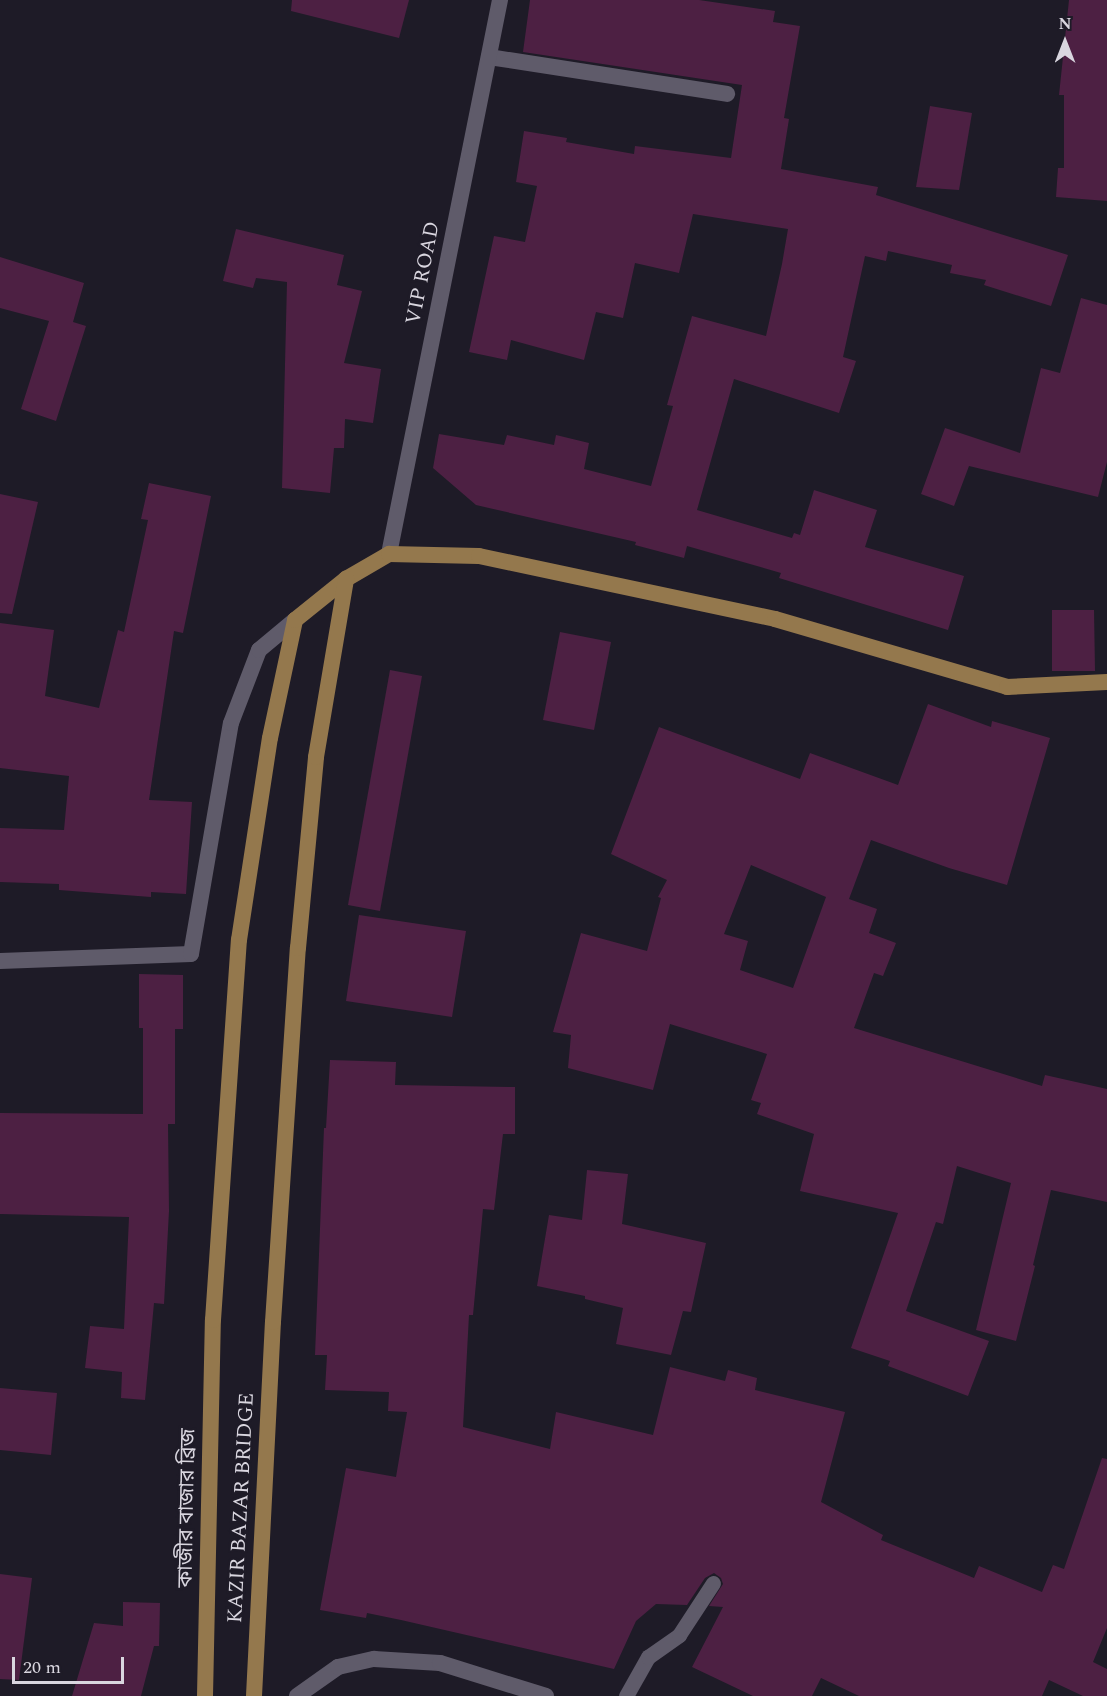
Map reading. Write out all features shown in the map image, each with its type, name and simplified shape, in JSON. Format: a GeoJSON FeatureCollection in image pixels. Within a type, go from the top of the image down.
{"type":"FeatureCollection","features":[{"type":"Feature","properties":{"kind":"main road"},"geometry":{"type":"LineString","coordinates":[[295,620],[346,579],[389,554],[479,556],[775,619],[1007,687],[1107,682]]}},
{"type":"Feature","properties":{"kind":"main road","name":"KAZIR BAZAR BRIDGE"},"geometry":{"type":"LineString","coordinates":[[254,1696],[273,1322],[298,948],[316,757],[346,579]]}},
{"type":"Feature","properties":{"kind":"main road","name":"কাজীর বাজার ব্রিজ"},"geometry":{"type":"LineString","coordinates":[[205,1696],[213,1320],[239,940],[270,738],[295,620]]}},
{"type":"Feature","properties":{"kind":"street","name":"VIP ROAD"},"geometry":{"type":"LineString","coordinates":[[389,554],[500,0]]}},
{"type":"Feature","properties":{"kind":"street"},"geometry":{"type":"LineString","coordinates":[[489,57],[728,94]]}},
{"type":"Feature","properties":{"kind":"street"},"geometry":{"type":"LineString","coordinates":[[0,961],[191,954],[231,723],[259,650],[295,620]]}},
{"type":"Feature","properties":{"kind":"street"},"geometry":{"type":"LineString","coordinates":[[297,1696],[338,1667],[374,1659],[440,1663],[546,1696]]}},
{"type":"Feature","properties":{"kind":"lane"},"geometry":{"type":"LineString","coordinates":[[626,1696],[648,1656],[679,1635],[713,1583]]}},
{"type":"Feature","properties":{"kind":"building"},"geometry":{"type":"Polygon","coordinates":[[[292,0],[409,0],[399,38],[291,11],[292,0]]]}},
{"type":"Feature","properties":{"kind":"building"},"geometry":{"type":"Polygon","coordinates":[[[530,0],[699,0],[775,11],[773,22],[800,26],[784,118],[789,119],[781,169],[878,187],[876,195],[1068,255],[1051,306],[984,285],[986,280],[950,273],[952,265],[888,251],[886,261],[865,256],[843,357],[856,361],[839,413],[734,379],[697,510],[792,538],[794,533],[800,535],[814,490],[877,510],[865,547],[964,576],[948,630],[779,578],[781,573],[687,546],[684,558],[635,545],[636,542],[476,505],[433,468],[439,434],[504,445],[507,435],[554,445],[556,435],[589,443],[584,469],[651,486],[673,406],[667,405],[692,316],[766,336],[782,264],[788,229],[693,214],[679,273],[635,263],[623,318],[596,312],[584,360],[511,340],[507,360],[469,352],[494,236],[525,242],[537,186],[516,182],[524,131],[567,138],[566,142],[634,154],[635,146],[731,158],[742,85],[523,52],[530,0]]]}},
{"type":"Feature","properties":{"kind":"building"},"geometry":{"type":"Polygon","coordinates":[[[1069,0],[1107,0],[1107,201],[1056,197],[1058,168],[1064,168],[1064,95],[1059,95],[1069,0]]]}},
{"type":"Feature","properties":{"kind":"building"},"geometry":{"type":"Polygon","coordinates":[[[930,106],[972,113],[959,190],[916,187],[930,106]]]}},
{"type":"Feature","properties":{"kind":"building"},"geometry":{"type":"Polygon","coordinates":[[[236,229],[344,255],[337,285],[362,291],[344,363],[381,369],[373,423],[345,419],[344,448],[334,448],[330,493],[282,488],[287,282],[256,278],[253,288],[223,281],[236,229]]]}},
{"type":"Feature","properties":{"kind":"building"},"geometry":{"type":"Polygon","coordinates":[[[0,257],[84,283],[73,322],[86,326],[56,421],[21,409],[49,321],[0,308],[0,257]]]}},
{"type":"Feature","properties":{"kind":"building"},"geometry":{"type":"Polygon","coordinates":[[[1081,298],[1107,305],[1107,462],[1098,497],[969,466],[954,506],[921,494],[945,428],[1020,453],[1041,368],[1060,373],[1081,298]]]}},
{"type":"Feature","properties":{"kind":"building"},"geometry":{"type":"Polygon","coordinates":[[[149,483],[211,496],[183,633],[174,631],[149,800],[192,802],[186,894],[151,892],[151,897],[59,890],[59,884],[0,882],[0,828],[64,830],[69,776],[0,768],[0,623],[54,630],[45,696],[99,708],[118,630],[124,632],[148,520],[141,519],[149,483]]]}},
{"type":"Feature","properties":{"kind":"building"},"geometry":{"type":"Polygon","coordinates":[[[0,494],[38,502],[12,614],[0,613],[0,494]]]}},
{"type":"Feature","properties":{"kind":"building"},"geometry":{"type":"Polygon","coordinates":[[[1052,610],[1094,610],[1095,671],[1052,671],[1052,610]]]}},
{"type":"Feature","properties":{"kind":"building"},"geometry":{"type":"Polygon","coordinates":[[[560,632],[611,642],[594,730],[543,720],[560,632]]]}},
{"type":"Feature","properties":{"kind":"building"},"geometry":{"type":"Polygon","coordinates":[[[390,670],[422,676],[380,911],[348,905],[390,670]]]}},
{"type":"Feature","properties":{"kind":"building"},"geometry":{"type":"Polygon","coordinates":[[[928,704],[991,727],[992,721],[1050,738],[1007,885],[949,868],[871,840],[849,899],[877,909],[869,933],[896,943],[883,976],[874,973],[854,1028],[1042,1086],[1045,1075],[1107,1089],[1107,1202],[1051,1190],[1016,1341],[976,1330],[1011,1183],[957,1166],[943,1224],[936,1222],[906,1311],[989,1341],[968,1396],[888,1366],[890,1361],[851,1348],[898,1213],[800,1191],[814,1134],[757,1114],[761,1103],[751,1100],[767,1054],[670,1024],[653,1090],[568,1068],[571,1035],[553,1032],[581,933],[647,951],[661,898],[658,897],[667,880],[611,854],[659,727],[800,779],[810,753],[898,785],[928,704]],[[751,865],[724,934],[748,941],[740,970],[793,988],[826,897],[751,865]]]}},
{"type":"Feature","properties":{"kind":"building"},"geometry":{"type":"Polygon","coordinates":[[[359,915],[466,931],[452,1017],[346,1001],[359,915]]]}},
{"type":"Feature","properties":{"kind":"building"},"geometry":{"type":"Polygon","coordinates":[[[139,974],[183,975],[183,1029],[175,1029],[175,1124],[168,1124],[169,1211],[164,1304],[154,1303],[145,1400],[121,1398],[122,1372],[85,1368],[90,1326],[124,1329],[129,1217],[0,1214],[0,1113],[143,1114],[143,1028],[139,1028],[139,974]]]}},
{"type":"Feature","properties":{"kind":"building"},"geometry":{"type":"Polygon","coordinates":[[[330,1060],[396,1062],[395,1085],[515,1087],[515,1134],[503,1134],[494,1210],[483,1209],[473,1315],[469,1315],[463,1427],[550,1449],[556,1412],[653,1435],[670,1367],[725,1381],[728,1370],[757,1378],[755,1390],[845,1412],[821,1502],[883,1535],[881,1540],[974,1578],[979,1566],[1042,1592],[1053,1565],[1064,1569],[1102,1458],[1107,1459],[1107,1628],[1093,1662],[1107,1669],[1107,1696],[1083,1696],[1049,1680],[1042,1696],[859,1696],[821,1678],[812,1696],[753,1696],[692,1667],[723,1607],[709,1606],[723,1584],[721,1578],[714,1573],[705,1578],[687,1605],[656,1604],[636,1621],[614,1669],[367,1613],[366,1618],[320,1610],[346,1468],[396,1477],[407,1412],[388,1411],[389,1392],[325,1390],[327,1355],[315,1355],[324,1128],[326,1128],[330,1060]]]}},
{"type":"Feature","properties":{"kind":"building"},"geometry":{"type":"Polygon","coordinates":[[[587,1170],[628,1174],[622,1224],[706,1243],[691,1312],[683,1311],[671,1355],[616,1344],[623,1308],[585,1299],[585,1296],[537,1286],[549,1215],[582,1220],[587,1170]]]}},
{"type":"Feature","properties":{"kind":"building"},"geometry":{"type":"Polygon","coordinates":[[[0,1388],[57,1393],[51,1455],[0,1450],[0,1388]]]}},
{"type":"Feature","properties":{"kind":"building"},"geometry":{"type":"Polygon","coordinates":[[[0,1574],[32,1578],[19,1680],[0,1679],[0,1574]]]}},
{"type":"Feature","properties":{"kind":"building"},"geometry":{"type":"Polygon","coordinates":[[[123,1602],[160,1603],[159,1646],[154,1646],[141,1696],[72,1696],[94,1623],[123,1626],[123,1602]]]}}]}
